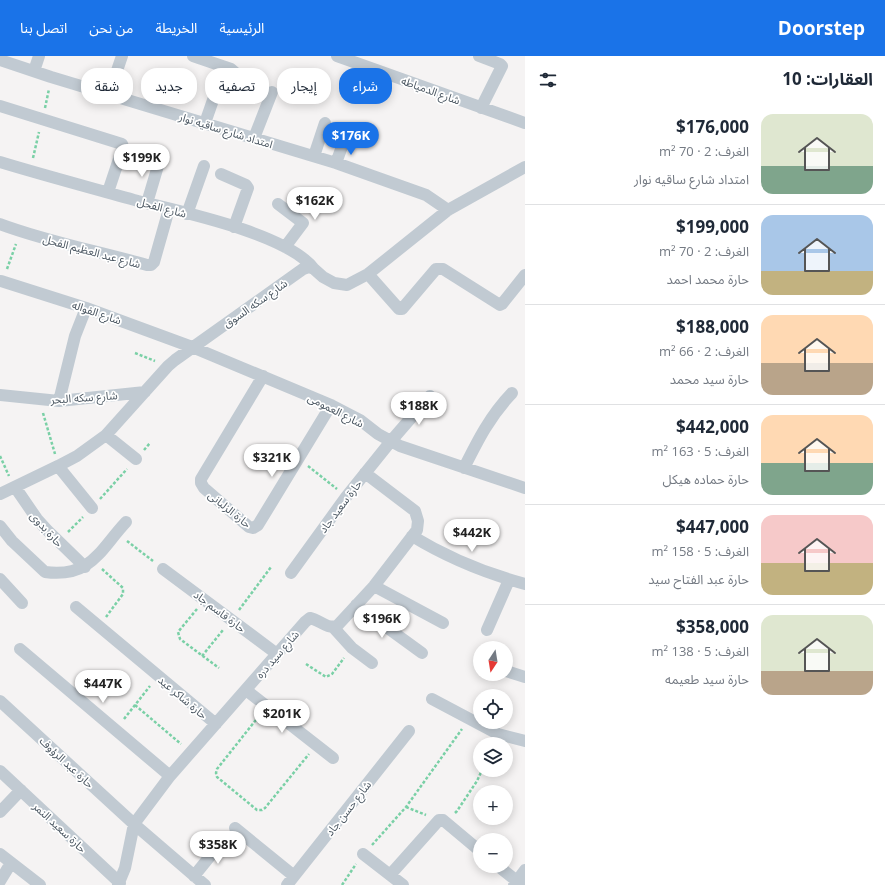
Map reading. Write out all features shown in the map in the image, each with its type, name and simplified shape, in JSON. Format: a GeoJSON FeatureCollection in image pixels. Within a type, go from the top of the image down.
{"type":"FeatureCollection","features":[{"type":"Feature","properties":{"kind":"street"},"geometry":{"type":"LineString","coordinates":[[34,71],[39,56]]}},
{"type":"Feature","properties":{"kind":"street"},"geometry":{"type":"LineString","coordinates":[[118,68],[122,56]]}},
{"type":"Feature","properties":{"kind":"street"},"geometry":{"type":"LineString","coordinates":[[192,56],[208,58],[229,68]]}},
{"type":"Feature","properties":{"kind":"street","name":"شارع الدمياطه"},"geometry":{"type":"LineString","coordinates":[[338,56],[525,123]]}},
{"type":"Feature","properties":{"kind":"street"},"geometry":{"type":"LineString","coordinates":[[478,56],[502,66],[481,108]]}},
{"type":"Feature","properties":{"kind":"street","name":"امتداد شارع ساقيه نوار"},"geometry":{"type":"LineString","coordinates":[[0,60],[81,85]]}},
{"type":"Feature","properties":{"kind":"street"},"geometry":{"type":"LineString","coordinates":[[254,138],[272,92]]}},
{"type":"Feature","properties":{"kind":"street","name":"امتداد شارع ساقيه نوار"},"geometry":{"type":"LineString","coordinates":[[133,101],[336,163],[426,195],[448,210]]}},
{"type":"Feature","properties":{"kind":"street"},"geometry":{"type":"LineString","coordinates":[[205,123],[212,104]]}},
{"type":"Feature","properties":{"kind":"street"},"geometry":{"type":"LineString","coordinates":[[0,106],[121,143],[122,147],[108,192]]}},
{"type":"Feature","properties":{"kind":"street"},"geometry":{"type":"LineString","coordinates":[[314,156],[325,123]]}},
{"type":"Feature","properties":{"kind":"street"},"geometry":{"type":"LineString","coordinates":[[336,163],[344,141]]}},
{"type":"Feature","properties":{"kind":"street"},"geometry":{"type":"LineString","coordinates":[[147,203],[160,159]]}},
{"type":"Feature","properties":{"kind":"street","name":"شارع الفحل"},"geometry":{"type":"LineString","coordinates":[[0,162],[255,234],[285,247],[309,262],[314,269]]}},
{"type":"Feature","properties":{"kind":"street"},"geometry":{"type":"LineString","coordinates":[[187,214],[204,166]]}},
{"type":"Feature","properties":{"kind":"street"},"geometry":{"type":"LineString","coordinates":[[314,269],[323,277],[334,283],[347,285],[368,274],[448,210],[525,167]]}},
{"type":"Feature","properties":{"kind":"street"},"geometry":{"type":"LineString","coordinates":[[221,174],[246,185],[248,188],[234,227]]}},
{"type":"Feature","properties":{"kind":"street"},"geometry":{"type":"LineString","coordinates":[[278,204],[304,222],[285,247]]}},
{"type":"Feature","properties":{"kind":"street","name":"شارع عبد العظيم الفحل"},"geometry":{"type":"LineString","coordinates":[[0,224],[20,232],[115,256],[147,266],[154,262],[169,209]]}},
{"type":"Feature","properties":{"kind":"street","name":"شارع سكه السوق"},"geometry":{"type":"LineString","coordinates":[[0,494],[77,456],[106,435],[168,366],[192,347],[303,269],[309,267],[314,269]]}},
{"type":"Feature","properties":{"kind":"street"},"geometry":{"type":"LineString","coordinates":[[368,274],[399,309],[402,309],[436,269],[443,270],[500,305],[525,275]]}},
{"type":"Feature","properties":{"kind":"street","name":"شارع الفواله"},"geometry":{"type":"LineString","coordinates":[[1,281],[86,308],[192,347]]}},
{"type":"Feature","properties":{"kind":"street"},"geometry":{"type":"LineString","coordinates":[[59,401],[75,336],[86,308]]}},
{"type":"Feature","properties":{"kind":"street","name":"شارع العمومى"},"geometry":{"type":"LineString","coordinates":[[192,347],[331,405],[360,420],[400,446],[525,488]]}},
{"type":"Feature","properties":{"kind":"street","name":"حارة الزلبانى"},"geometry":{"type":"LineString","coordinates":[[263,376],[202,476],[201,482],[204,488],[249,527],[256,528],[331,405]]}},
{"type":"Feature","properties":{"kind":"street","name":"شارع سكه البحر"},"geometry":{"type":"LineString","coordinates":[[0,396],[59,401],[145,392]]}},
{"type":"Feature","properties":{"kind":"street"},"geometry":{"type":"LineString","coordinates":[[464,468],[482,432],[491,418],[512,393]]}},
{"type":"Feature","properties":{"kind":"street","name":"حارة سعيد جاد"},"geometry":{"type":"LineString","coordinates":[[291,573],[346,497],[391,441],[430,396]]}},
{"type":"Feature","properties":{"kind":"street"},"geometry":{"type":"LineString","coordinates":[[106,435],[136,459]]}},
{"type":"Feature","properties":{"kind":"street"},"geometry":{"type":"LineString","coordinates":[[58,466],[92,508]]}},
{"type":"Feature","properties":{"kind":"street"},"geometry":{"type":"LineString","coordinates":[[365,473],[415,511],[418,521],[417,530],[374,586],[337,626],[333,627],[352,648],[372,663]]}},
{"type":"Feature","properties":{"kind":"street","name":"حارة بدوى"},"geometry":{"type":"LineString","coordinates":[[15,487],[36,519],[58,542],[89,564]]}},
{"type":"Feature","properties":{"kind":"street"},"geometry":{"type":"LineString","coordinates":[[0,526],[12,541],[45,572],[65,574],[89,564],[126,522]]}},
{"type":"Feature","properties":{"kind":"street"},"geometry":{"type":"LineString","coordinates":[[412,536],[437,551],[494,576],[525,584]]}},
{"type":"Feature","properties":{"kind":"street","name":"حارة قاسم جاد"},"geometry":{"type":"LineString","coordinates":[[163,569],[277,654]]}},
{"type":"Feature","properties":{"kind":"street"},"geometry":{"type":"LineString","coordinates":[[0,579],[22,603]]}},
{"type":"Feature","properties":{"kind":"street"},"geometry":{"type":"LineString","coordinates":[[487,630],[509,580]]}},
{"type":"Feature","properties":{"kind":"street"},"geometry":{"type":"LineString","coordinates":[[374,586],[443,623]]}},
{"type":"Feature","properties":{"kind":"street"},"geometry":{"type":"LineString","coordinates":[[356,605],[422,653]]}},
{"type":"Feature","properties":{"kind":"street","name":"حارة شاكر عيد"},"geometry":{"type":"LineString","coordinates":[[76,608],[216,724]]}},
{"type":"Feature","properties":{"kind":"street","name":"شارع سيد دره"},"geometry":{"type":"LineString","coordinates":[[119,884],[125,868],[134,824],[170,776],[305,622],[310,618],[315,619],[325,626],[333,627]]}},
{"type":"Feature","properties":{"kind":"street"},"geometry":{"type":"LineString","coordinates":[[20,649],[170,776]]}},
{"type":"Feature","properties":{"kind":"street"},"geometry":{"type":"LineString","coordinates":[[513,672],[525,676]]}},
{"type":"Feature","properties":{"kind":"street"},"geometry":{"type":"LineString","coordinates":[[246,690],[333,758]]}},
{"type":"Feature","properties":{"kind":"street"},"geometry":{"type":"LineString","coordinates":[[432,699],[469,720],[498,734],[525,741]]}},
{"type":"Feature","properties":{"kind":"street","name":"حارة عبد الرؤوف"},"geometry":{"type":"LineString","coordinates":[[0,701],[134,824],[205,885]]}},
{"type":"Feature","properties":{"kind":"street","name":"شارع حسن جاد"},"geometry":{"type":"LineString","coordinates":[[291,880],[409,731]]}},
{"type":"Feature","properties":{"kind":"street","name":"حارة سعيد النمر"},"geometry":{"type":"LineString","coordinates":[[0,771],[119,884]]}},
{"type":"Feature","properties":{"kind":"street"},"geometry":{"type":"LineString","coordinates":[[0,812],[20,790]]}},
{"type":"Feature","properties":{"kind":"street"},"geometry":{"type":"LineString","coordinates":[[390,875],[439,820],[444,820],[473,845]]}},
{"type":"Feature","properties":{"kind":"street"},"geometry":{"type":"LineString","coordinates":[[235,828],[291,880]]}},
{"type":"Feature","properties":{"kind":"street"},"geometry":{"type":"LineString","coordinates":[[194,876],[224,839]]}},
{"type":"Feature","properties":{"kind":"street"},"geometry":{"type":"LineString","coordinates":[[0,854],[40,885]]}},
{"type":"Feature","properties":{"kind":"street"},"geometry":{"type":"LineString","coordinates":[[363,854],[403,885]]}},
{"type":"Feature","properties":{"kind":"street"},"geometry":{"type":"LineString","coordinates":[[0,881],[11,863]]}},
{"type":"Feature","properties":{"kind":"street"},"geometry":{"type":"LineString","coordinates":[[506,873],[518,884],[525,870]]}},
{"type":"Feature","properties":{"kind":"path"},"geometry":{"type":"LineString","coordinates":[[1,281],[9,266],[20,232]]}},
{"type":"Feature","properties":{"kind":"path"},"geometry":{"type":"LineString","coordinates":[[135,353],[168,366]]}},
{"type":"Feature","properties":{"kind":"path"},"geometry":{"type":"LineString","coordinates":[[39,399],[58,466]]}},
{"type":"Feature","properties":{"kind":"path"},"geometry":{"type":"LineString","coordinates":[[58,542],[92,508],[150,443]]}},
{"type":"Feature","properties":{"kind":"path"},"geometry":{"type":"LineString","coordinates":[[0,456],[15,487]]}},
{"type":"Feature","properties":{"kind":"path"},"geometry":{"type":"LineString","coordinates":[[298,458],[346,497]]}},
{"type":"Feature","properties":{"kind":"path"},"geometry":{"type":"LineString","coordinates":[[116,533],[163,569]]}},
{"type":"Feature","properties":{"kind":"path"},"geometry":{"type":"LineString","coordinates":[[89,564],[123,588],[123,594],[98,627]]}},
{"type":"Feature","properties":{"kind":"path"},"geometry":{"type":"LineString","coordinates":[[202,656],[271,567]]}},
{"type":"Feature","properties":{"kind":"path"},"geometry":{"type":"LineString","coordinates":[[205,600],[178,632],[180,639],[219,668]]}},
{"type":"Feature","properties":{"kind":"path"},"geometry":{"type":"LineString","coordinates":[[306,664],[322,676],[329,677],[352,648]]}},
{"type":"Feature","properties":{"kind":"path"},"geometry":{"type":"LineString","coordinates":[[115,730],[158,676]]}},
{"type":"Feature","properties":{"kind":"path"},"geometry":{"type":"LineString","coordinates":[[135,705],[191,752]]}},
{"type":"Feature","properties":{"kind":"path"},"geometry":{"type":"LineString","coordinates":[[267,707],[217,769],[216,773],[217,777],[257,810],[262,810],[265,808],[316,745]]}},
{"type":"Feature","properties":{"kind":"path"},"geometry":{"type":"LineString","coordinates":[[342,885],[363,854],[406,807],[469,720]]}},
{"type":"Feature","properties":{"kind":"path"},"geometry":{"type":"LineString","coordinates":[[406,807],[439,820],[457,811],[479,777]]}}]}
